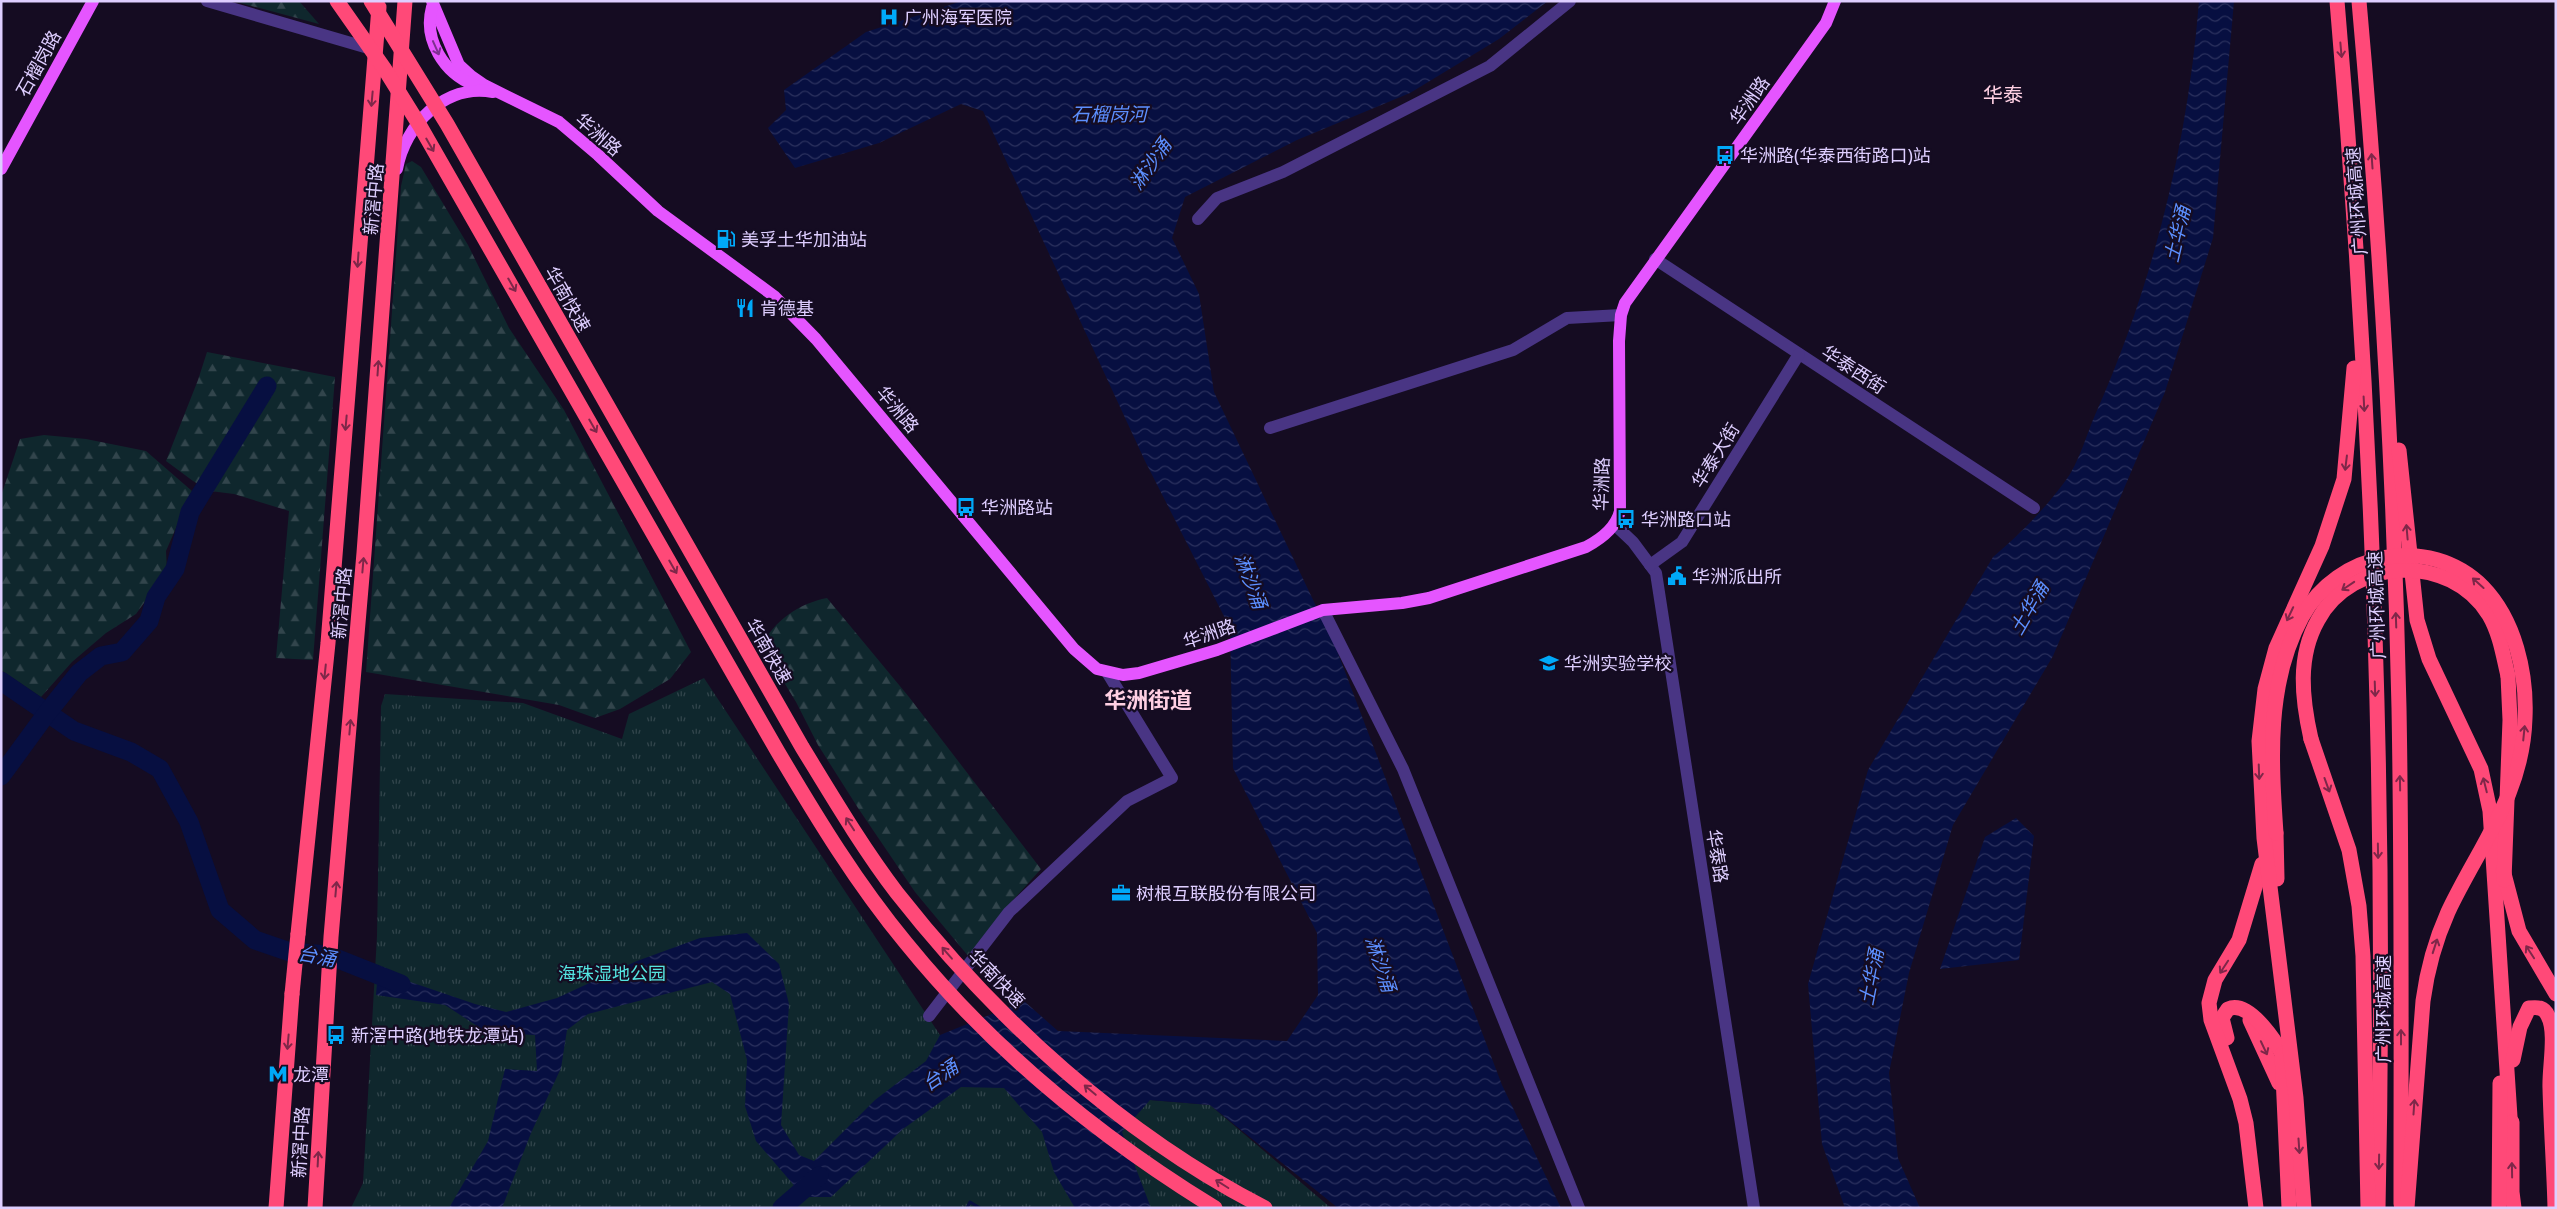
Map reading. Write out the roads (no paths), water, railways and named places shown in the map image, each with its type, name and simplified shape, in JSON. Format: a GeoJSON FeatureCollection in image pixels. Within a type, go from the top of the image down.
{"type":"FeatureCollection","features":[{"type":"Feature","properties":{"kind":"highway"},"geometry":{"type":"LineString","coordinates":[[337,1],[384,68],[420,126],[778,752],[828,835],[861,884],[938,982],[1013,1056],[1114,1141],[1170,1181],[1215,1208]]}},
{"type":"Feature","properties":{"kind":"highway","name":"华南快速"},"geometry":{"type":"LineString","coordinates":[[371,1],[447,124],[802,747],[896,891],[974,983],[1074,1077],[1149,1135],[1191,1164],[1265,1208]]}},
{"type":"Feature","properties":{"kind":"highway","name":"新滘中路"},"geometry":{"type":"LineString","coordinates":[[276,1208],[292,994],[328,643],[380,1]]}},
{"type":"Feature","properties":{"kind":"highway","name":"新滘中路"},"geometry":{"type":"LineString","coordinates":[[315,1208],[331,937],[392,198],[406,1]]}},
{"type":"Feature","properties":{"kind":"highway","name":"广州环城高速"},"geometry":{"type":"LineString","coordinates":[[2337,1],[2353,204],[2374,628],[2380,956],[2378,1208]]}},
{"type":"Feature","properties":{"kind":"highway","name":"广州环城高速"},"geometry":{"type":"LineString","coordinates":[[2359,1],[2375,194],[2390,466],[2399,696],[2401,1208]]}},
{"type":"Feature","properties":{"kind":"highway"},"geometry":{"type":"LineString","coordinates":[[2375,194],[2415,611],[2429,659],[2481,769],[2512,910],[2526,946],[2556,994]]}},
{"type":"Feature","properties":{"kind":"highway"},"geometry":{"type":"LineString","coordinates":[[2289,1208],[2289,1098],[2270,835],[2259,740],[2265,689],[2283,629],[2322,546],[2344,479],[2355,362],[2353,204]]}},
{"type":"Feature","properties":{"kind":"highway"},"geometry":{"type":"LineString","coordinates":[[2304,1208],[2282,1052],[2280,980],[2268,874],[2272,738],[2275,703],[2290,646],[2311,602],[2334,579],[2348,569],[2388,556],[2416,556],[2445,562],[2471,577],[2482,586],[2500,609],[2513,637],[2522,673],[2525,703],[2524,732],[2515,778],[2505,807],[2447,914],[2429,968],[2423,1001],[2407,1208]]}},
{"type":"Feature","properties":{"kind":"highway"},"geometry":{"type":"LineString","coordinates":[[2368,1208],[2363,956],[2356,888],[2349,850],[2311,739],[2302,686],[2303,666],[2312,633],[2325,608],[2335,597],[2354,582],[2381,572],[2398,569],[2430,573],[2469,594],[2488,613],[2494,624],[2508,676],[2510,720],[2509,874],[2512,910]]}},
{"type":"Feature","properties":{"kind":"highway"},"geometry":{"type":"LineString","coordinates":[[2510,720],[2504,877],[2503,973],[2505,1132],[2514,1208]]}},
{"type":"Feature","properties":{"kind":"highway"},"geometry":{"type":"LineString","coordinates":[[2490,811],[2503,973]]}},
{"type":"Feature","properties":{"kind":"highway"},"geometry":{"type":"LineString","coordinates":[[2235,949],[2261,872],[2270,835]]}},
{"type":"Feature","properties":{"kind":"highway"},"geometry":{"type":"LineString","coordinates":[[2256,1208],[2246,1123],[2240,1099],[2209,1012],[2212,988],[2235,949],[2268,874]]}},
{"type":"Feature","properties":{"kind":"highway"},"geometry":{"type":"LineString","coordinates":[[2263,1208],[2258,1153],[2251,1109],[2222,1024],[2224,1013],[2233,1007],[2249,1014],[2268,1032],[2282,1052]]}},
{"type":"Feature","properties":{"kind":"highway"},"geometry":{"type":"LineString","coordinates":[[2499,1208],[2505,1132],[2516,1042],[2524,1016],[2529,1008],[2538,1007],[2545,1010],[2551,1028],[2550,1086],[2555,1208]]}},
{"type":"Feature","properties":{"kind":"highway"},"geometry":{"type":"LineString","coordinates":[[2238,1008],[2248,1018],[2255,1030],[2289,1098]]}},
{"type":"Feature","properties":{"kind":"main road","name":"石榴岗路"},"geometry":{"type":"LineString","coordinates":[[1,169],[94,1]]}},
{"type":"Feature","properties":{"kind":"main road","name":"华洲路"},"geometry":{"type":"LineString","coordinates":[[432,2],[459,65],[484,85],[559,122],[598,154],[658,211],[774,296],[816,339],[1074,649],[1098,669],[1123,675],[1139,673],[1217,650],[1323,610],[1402,603],[1429,598],[1586,547],[1614,525],[1620,511],[1621,315],[1632,291],[1654,259],[1703,195],[1826,23],[1835,1]]}},
{"type":"Feature","properties":{"kind":"main road"},"geometry":{"type":"LineString","coordinates":[[392,198],[398,161],[410,134],[423,115],[442,102],[466,92],[482,90],[503,93]]}},
{"type":"Feature","properties":{"kind":"street"},"geometry":{"type":"LineString","coordinates":[[207,1],[375,50]]}},
{"type":"Feature","properties":{"kind":"street"},"geometry":{"type":"LineString","coordinates":[[1198,219],[1216,198],[1284,172],[1490,66],[1570,1]]}},
{"type":"Feature","properties":{"kind":"street","name":"华泰西街"},"geometry":{"type":"LineString","coordinates":[[1654,259],[2034,508]]}},
{"type":"Feature","properties":{"kind":"street"},"geometry":{"type":"LineString","coordinates":[[1270,428],[1513,350],[1567,318],[1621,315]]}},
{"type":"Feature","properties":{"kind":"street","name":"华泰大街"},"geometry":{"type":"LineString","coordinates":[[1650,565],[1682,542],[1799,354]]}},
{"type":"Feature","properties":{"kind":"street","name":"华泰路"},"geometry":{"type":"LineString","coordinates":[[1614,525],[1633,542],[1656,573],[1754,1208]]}},
{"type":"Feature","properties":{"kind":"street"},"geometry":{"type":"LineString","coordinates":[[1323,610],[1403,769],[1579,1208]]}},
{"type":"Feature","properties":{"kind":"street"},"geometry":{"type":"LineString","coordinates":[[929,1016],[1009,912],[1128,801],[1172,778],[1107,672]]}},
{"type":"Feature","properties":{"kind":"water","name":"石榴岗河"},"geometry":{"type":"Polygon","coordinates":[[[962,1],[1548,1],[1499,39],[1410,93],[1297,140],[1185,197],[1172,238],[1199,294],[1214,392],[1336,648],[1502,1085],[1561,1208],[1338,1208],[1210,1105],[1150,1100],[1122,1132],[1151,1208],[1075,1208],[1054,1172],[1042,1132],[1004,1088],[961,1087],[903,1129],[831,1197],[804,1197],[756,1141],[745,1106],[747,1060],[730,994],[712,982],[588,1014],[567,1030],[561,1068],[531,1133],[502,1208],[449,1208],[488,1141],[505,1069],[537,1071],[535,1035],[488,1033],[445,1005],[376,995],[378,971],[475,1004],[506,1012],[557,998],[637,961],[700,938],[747,933],[779,964],[789,1004],[781,1125],[799,1155],[814,1161],[875,1100],[926,1061],[940,1035],[1024,1001],[1058,1031],[1287,1041],[1318,995],[1317,933],[1233,768],[1230,628],[1145,461],[983,111],[961,104],[879,143],[795,168],[768,128],[786,110],[784,90],[866,32],[962,1]]]}},
{"type":"Feature","properties":{"kind":"water","name":"土华涌"},"geometry":{"type":"Polygon","coordinates":[[[2199,1],[2234,1],[2213,238],[2165,392],[2053,656],[1953,825],[1909,973],[1889,1073],[1898,1158],[1920,1208],[1845,1208],[1822,1144],[1808,984],[1868,770],[1993,557],[2050,501],[2071,473],[2079,457],[2116,366],[2134,315],[2165,212],[2177,160],[2186,107],[2199,1]]]}},
{"type":"Feature","properties":{"kind":"water"},"geometry":{"type":"Polygon","coordinates":[[[2016,818],[2034,836],[2019,960],[1940,969],[1985,837],[2016,818]]]}},
{"type":"Feature","properties":{"kind":"waterway"},"geometry":{"type":"LineString","coordinates":[[1,776],[79,673],[101,656],[122,652],[149,621],[156,597],[175,569],[190,512],[267,386]]}},
{"type":"Feature","properties":{"kind":"waterway","name":"台涌"},"geometry":{"type":"LineString","coordinates":[[1,681],[74,731],[131,752],[160,769],[189,822],[220,910],[255,940],[290,952],[328,955],[401,984]]}},
{"type":"Feature","properties":{"kind":"waterway","name":"台涌"},"geometry":{"type":"LineString","coordinates":[[782,1208],[819,1176]]}},
{"type":"Feature","properties":{"kind":"waterway"},"geometry":{"type":"LineString","coordinates":[[967,1208],[970,1202],[980,1208]]}},
{"type":"Feature","properties":{"kind":"place","name":"广州海军医院"},"geometry":{"type":"Point","coordinates":[889,17]}},
{"type":"Feature","properties":{"kind":"place","name":"华洲路(华泰西街路口)站"},"geometry":{"type":"Point","coordinates":[1725,155]}},
{"type":"Feature","properties":{"kind":"place","name":"美孚土华加油站"},"geometry":{"type":"Point","coordinates":[726,239]}},
{"type":"Feature","properties":{"kind":"place","name":"肯德基"},"geometry":{"type":"Point","coordinates":[745,308]}},
{"type":"Feature","properties":{"kind":"place","name":"华洲路站"},"geometry":{"type":"Point","coordinates":[966,507]}},
{"type":"Feature","properties":{"kind":"place","name":"华洲路口站"},"geometry":{"type":"Point","coordinates":[1626,519]}},
{"type":"Feature","properties":{"kind":"place","name":"华洲派出所"},"geometry":{"type":"Point","coordinates":[1677,576]}},
{"type":"Feature","properties":{"kind":"place","name":"华洲实验学校"},"geometry":{"type":"Point","coordinates":[1549,663]}},
{"type":"Feature","properties":{"kind":"place","name":"树根互联股份有限公司"},"geometry":{"type":"Point","coordinates":[1121,893]}},
{"type":"Feature","properties":{"kind":"place","name":"新滘中路(地铁龙潭站)"},"geometry":{"type":"Point","coordinates":[336,1035]}},
{"type":"Feature","properties":{"kind":"place","name":"龙潭"},"geometry":{"type":"Point","coordinates":[278,1074]}},
{"type":"Feature","properties":{"kind":"district","name":"华泰"},"geometry":{"type":"Point","coordinates":[2003,94]}},
{"type":"Feature","properties":{"kind":"district","name":"华洲街道"},"geometry":{"type":"Point","coordinates":[1148,699]}},
{"type":"Feature","properties":{"kind":"water label","name":"淋沙涌"},"geometry":{"type":"Point","coordinates":[1150,164]}},
{"type":"Feature","properties":{"kind":"water label","name":"淋沙涌"},"geometry":{"type":"Point","coordinates":[1251,581]}},
{"type":"Feature","properties":{"kind":"water label","name":"淋沙涌"},"geometry":{"type":"Point","coordinates":[1381,964]}},
{"type":"Feature","properties":{"kind":"park label","name":"海珠湿地公园"},"geometry":{"type":"Point","coordinates":[612,973]}}]}
